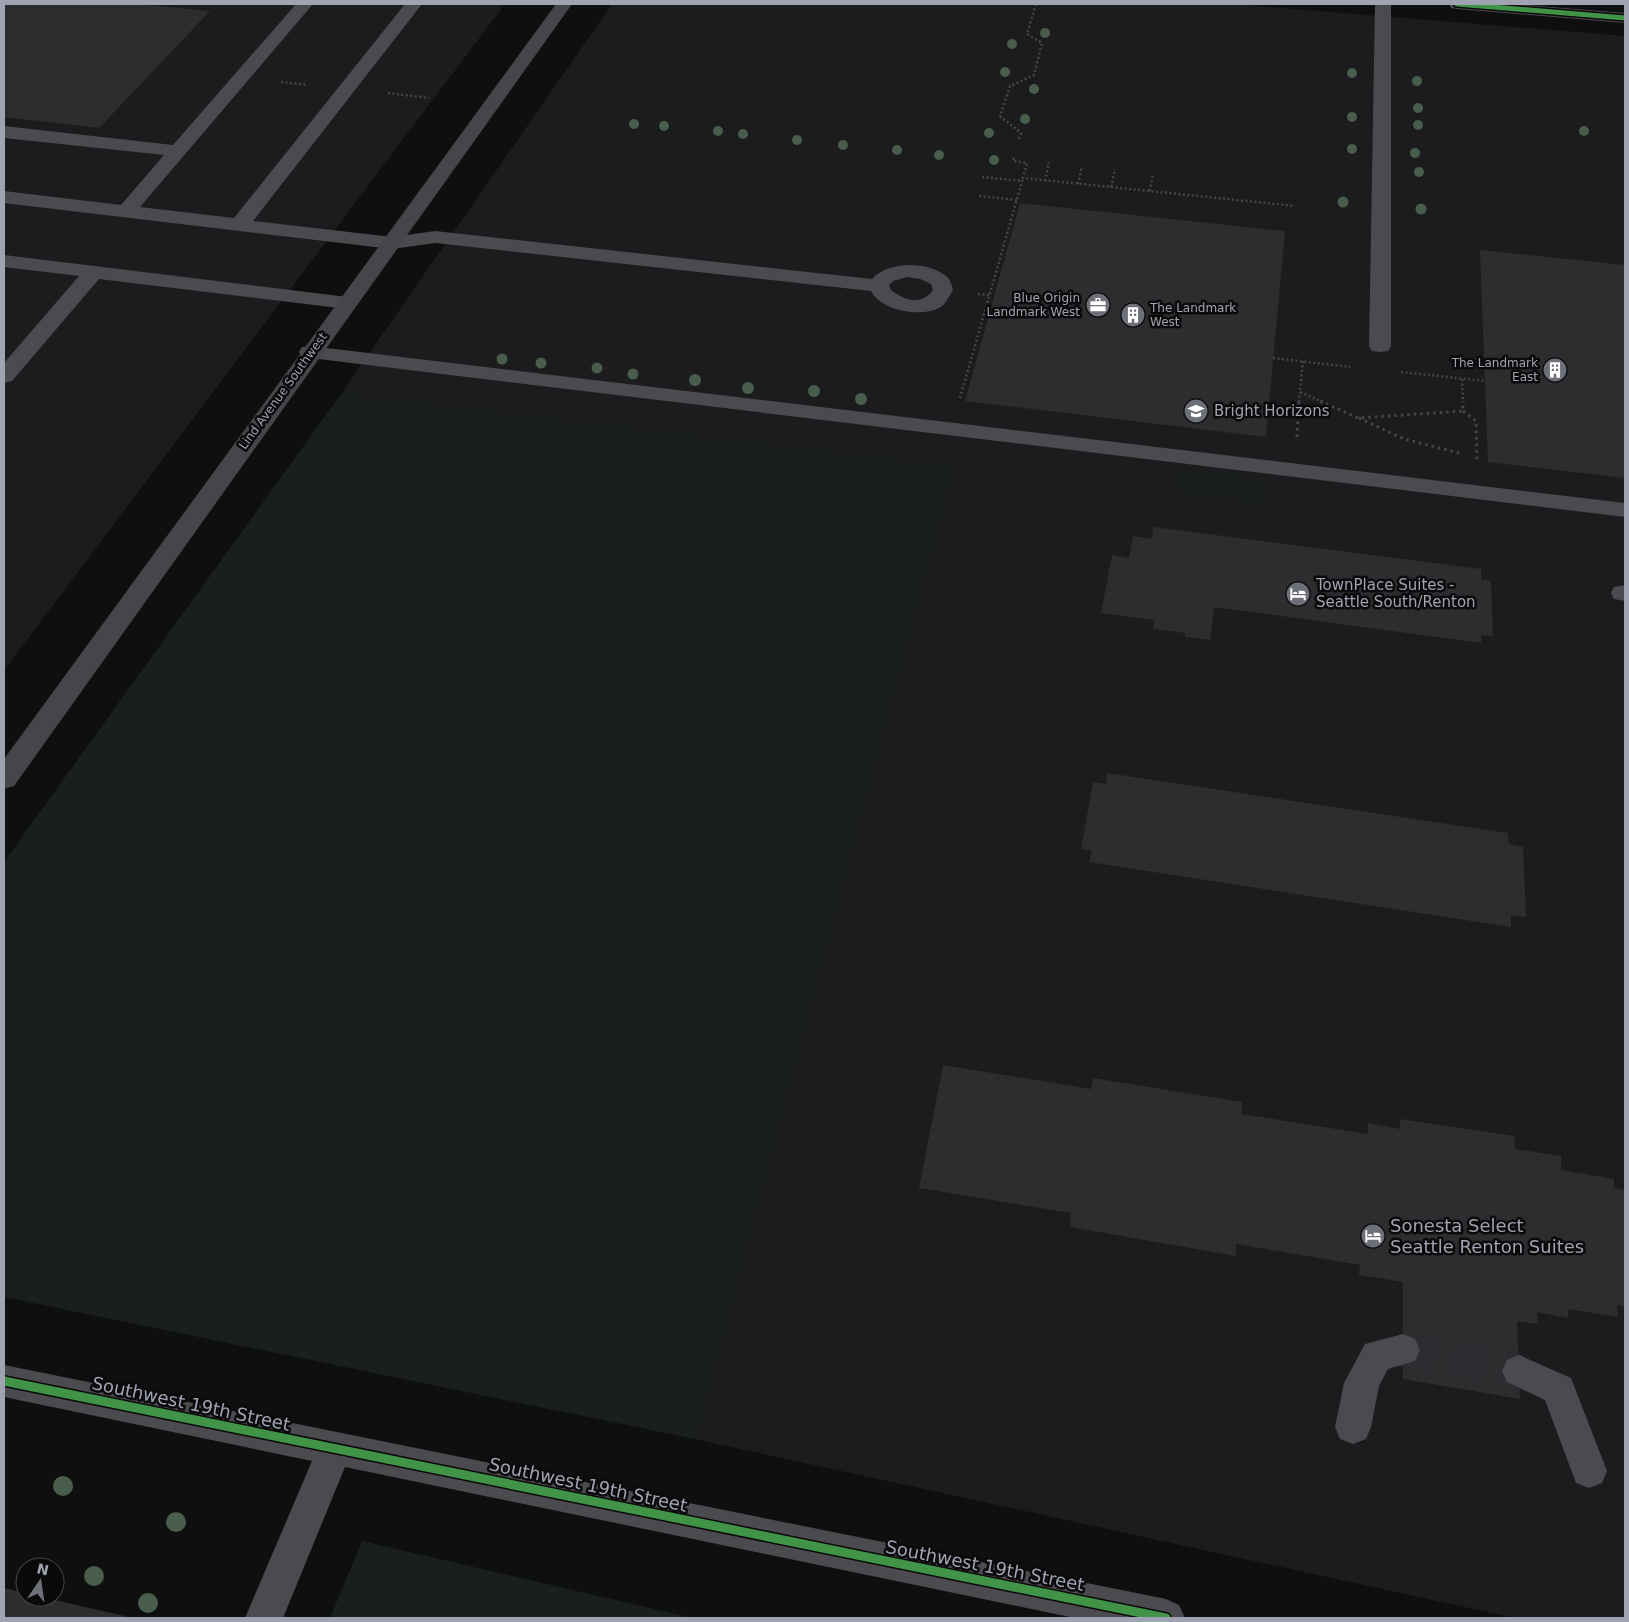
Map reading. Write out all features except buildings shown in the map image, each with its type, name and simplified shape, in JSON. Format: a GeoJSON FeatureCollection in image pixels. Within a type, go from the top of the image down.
{"type":"FeatureCollection","features":[{"type":"Feature","properties":{"kind":"main road","name":"Lind Avenue Southwest"},"geometry":{"type":"LineString","coordinates":[[4,779],[310,352],[392,243],[564,4]]}},
{"type":"Feature","properties":{"kind":"street"},"geometry":{"type":"LineString","coordinates":[[126,211],[305,4]]}},
{"type":"Feature","properties":{"kind":"street"},"geometry":{"type":"LineString","coordinates":[[239,224],[414,4]]}},
{"type":"Feature","properties":{"kind":"street"},"geometry":{"type":"LineString","coordinates":[[1380,346],[1383,4]]}},
{"type":"Feature","properties":{"kind":"street"},"geometry":{"type":"LineString","coordinates":[[1457,4],[1574,9],[1604,16],[1625,18]]}},
{"type":"Feature","properties":{"kind":"street"},"geometry":{"type":"LineString","coordinates":[[4,132],[178,150]]}},
{"type":"Feature","properties":{"kind":"street"},"geometry":{"type":"LineString","coordinates":[[4,197],[392,243],[435,236],[879,286]]}},
{"type":"Feature","properties":{"kind":"street"},"geometry":{"type":"LineString","coordinates":[[4,261],[347,303]]}},
{"type":"Feature","properties":{"kind":"street"},"geometry":{"type":"LineString","coordinates":[[4,376],[94,272]]}},
{"type":"Feature","properties":{"kind":"street"},"geometry":{"type":"LineString","coordinates":[[310,352],[1625,510]]}},
{"type":"Feature","properties":{"kind":"street"},"geometry":{"type":"LineString","coordinates":[[1354,1427],[1362,1383],[1377,1355],[1403,1350]]}},
{"type":"Feature","properties":{"kind":"street"},"geometry":{"type":"LineString","coordinates":[[1519,1371],[1559,1389],[1589,1471]]}},
{"type":"Feature","properties":{"kind":"street","name":"Southwest 19th Street"},"geometry":{"type":"LineString","coordinates":[[4,1381],[1166,1618]]}},
{"type":"Feature","properties":{"kind":"street"},"geometry":{"type":"LineString","coordinates":[[264,1618],[335,1449]]}},
{"type":"Feature","properties":{"kind":"path"},"geometry":{"type":"LineString","coordinates":[[1019,140],[1020,133],[1000,116],[1010,86],[1034,75],[1042,43],[1027,34],[1036,4]]}},
{"type":"Feature","properties":{"kind":"path"},"geometry":{"type":"LineString","coordinates":[[273,81],[311,85]]}},
{"type":"Feature","properties":{"kind":"path"},"geometry":{"type":"LineString","coordinates":[[384,93],[429,98]]}},
{"type":"Feature","properties":{"kind":"path"},"geometry":{"type":"LineString","coordinates":[[958,405],[1027,163],[1013,161],[1014,158]]}},
{"type":"Feature","properties":{"kind":"path"},"geometry":{"type":"LineString","coordinates":[[1045,181],[1049,162]]}},
{"type":"Feature","properties":{"kind":"path"},"geometry":{"type":"LineString","coordinates":[[1078,184],[1082,166]]}},
{"type":"Feature","properties":{"kind":"path"},"geometry":{"type":"LineString","coordinates":[[1111,187],[1115,169]]}},
{"type":"Feature","properties":{"kind":"path"},"geometry":{"type":"LineString","coordinates":[[1150,191],[1152,173]]}},
{"type":"Feature","properties":{"kind":"path"},"geometry":{"type":"LineString","coordinates":[[982,177],[1111,187],[1295,206]]}},
{"type":"Feature","properties":{"kind":"path"},"geometry":{"type":"LineString","coordinates":[[978,196],[1017,200]]}},
{"type":"Feature","properties":{"kind":"path"},"geometry":{"type":"LineString","coordinates":[[978,294],[990,296]]}},
{"type":"Feature","properties":{"kind":"path"},"geometry":{"type":"LineString","coordinates":[[1297,446],[1303,362]]}},
{"type":"Feature","properties":{"kind":"path"},"geometry":{"type":"LineString","coordinates":[[1462,379],[1463,411]]}},
{"type":"Feature","properties":{"kind":"path"},"geometry":{"type":"LineString","coordinates":[[1300,392],[1404,439],[1477,460],[1476,421],[1463,411],[1358,418]]}},
{"type":"Feature","properties":{"kind":"shaded area"},"geometry":{"type":"Polygon","coordinates":[[[4,4],[505,4],[4,670],[4,4]]]}},
{"type":"Feature","properties":{"kind":"shaded area"},"geometry":{"type":"Polygon","coordinates":[[[612,4],[1234,4],[1625,36],[1625,1618],[1515,1618],[695,1439],[953,467],[341,394],[612,4]]]}},
{"type":"Feature","properties":{"kind":"shaded area"},"geometry":{"type":"Polygon","coordinates":[[[341,394],[953,467],[695,1439],[4,1297],[4,862],[341,394]]]}},
{"type":"Feature","properties":{"kind":"shaded area"},"geometry":{"type":"Polygon","coordinates":[[[1178,469],[1263,480],[1261,502],[1176,490],[1178,469]]]}},
{"type":"Feature","properties":{"kind":"shaded area"},"geometry":{"type":"Polygon","coordinates":[[[362,1541],[693,1618],[330,1618],[362,1541]]]}},
{"type":"Feature","properties":{"kind":"tunnel"},"geometry":{"type":"LineString","coordinates":[[1403,1350],[1519,1371]]}},
{"type":"Feature","properties":{"kind":"cycle path"},"geometry":{"type":"LineString","coordinates":[[1457,4],[1625,18]]}},
{"type":"Feature","properties":{"kind":"cycle path"},"geometry":{"type":"LineString","coordinates":[[4,1381],[1166,1618]]}},
{"type":"Feature","properties":{"kind":"place","name":"Blue Origin Landmark West"},"geometry":{"type":"Point","coordinates":[1098,305]}},
{"type":"Feature","properties":{"kind":"place","name":"The Landmark West"},"geometry":{"type":"Point","coordinates":[1133,315]}},
{"type":"Feature","properties":{"kind":"place","name":"The Landmark East"},"geometry":{"type":"Point","coordinates":[1555,370]}},
{"type":"Feature","properties":{"kind":"place","name":"Bright Horizons"},"geometry":{"type":"Point","coordinates":[1196,411]}},
{"type":"Feature","properties":{"kind":"place","name":"TownPlace Suites - Seattle South/Renton"},"geometry":{"type":"Point","coordinates":[1298,594]}},
{"type":"Feature","properties":{"kind":"place","name":"Sonesta Select Seattle Renton Suites"},"geometry":{"type":"Point","coordinates":[1373,1236]}}]}
